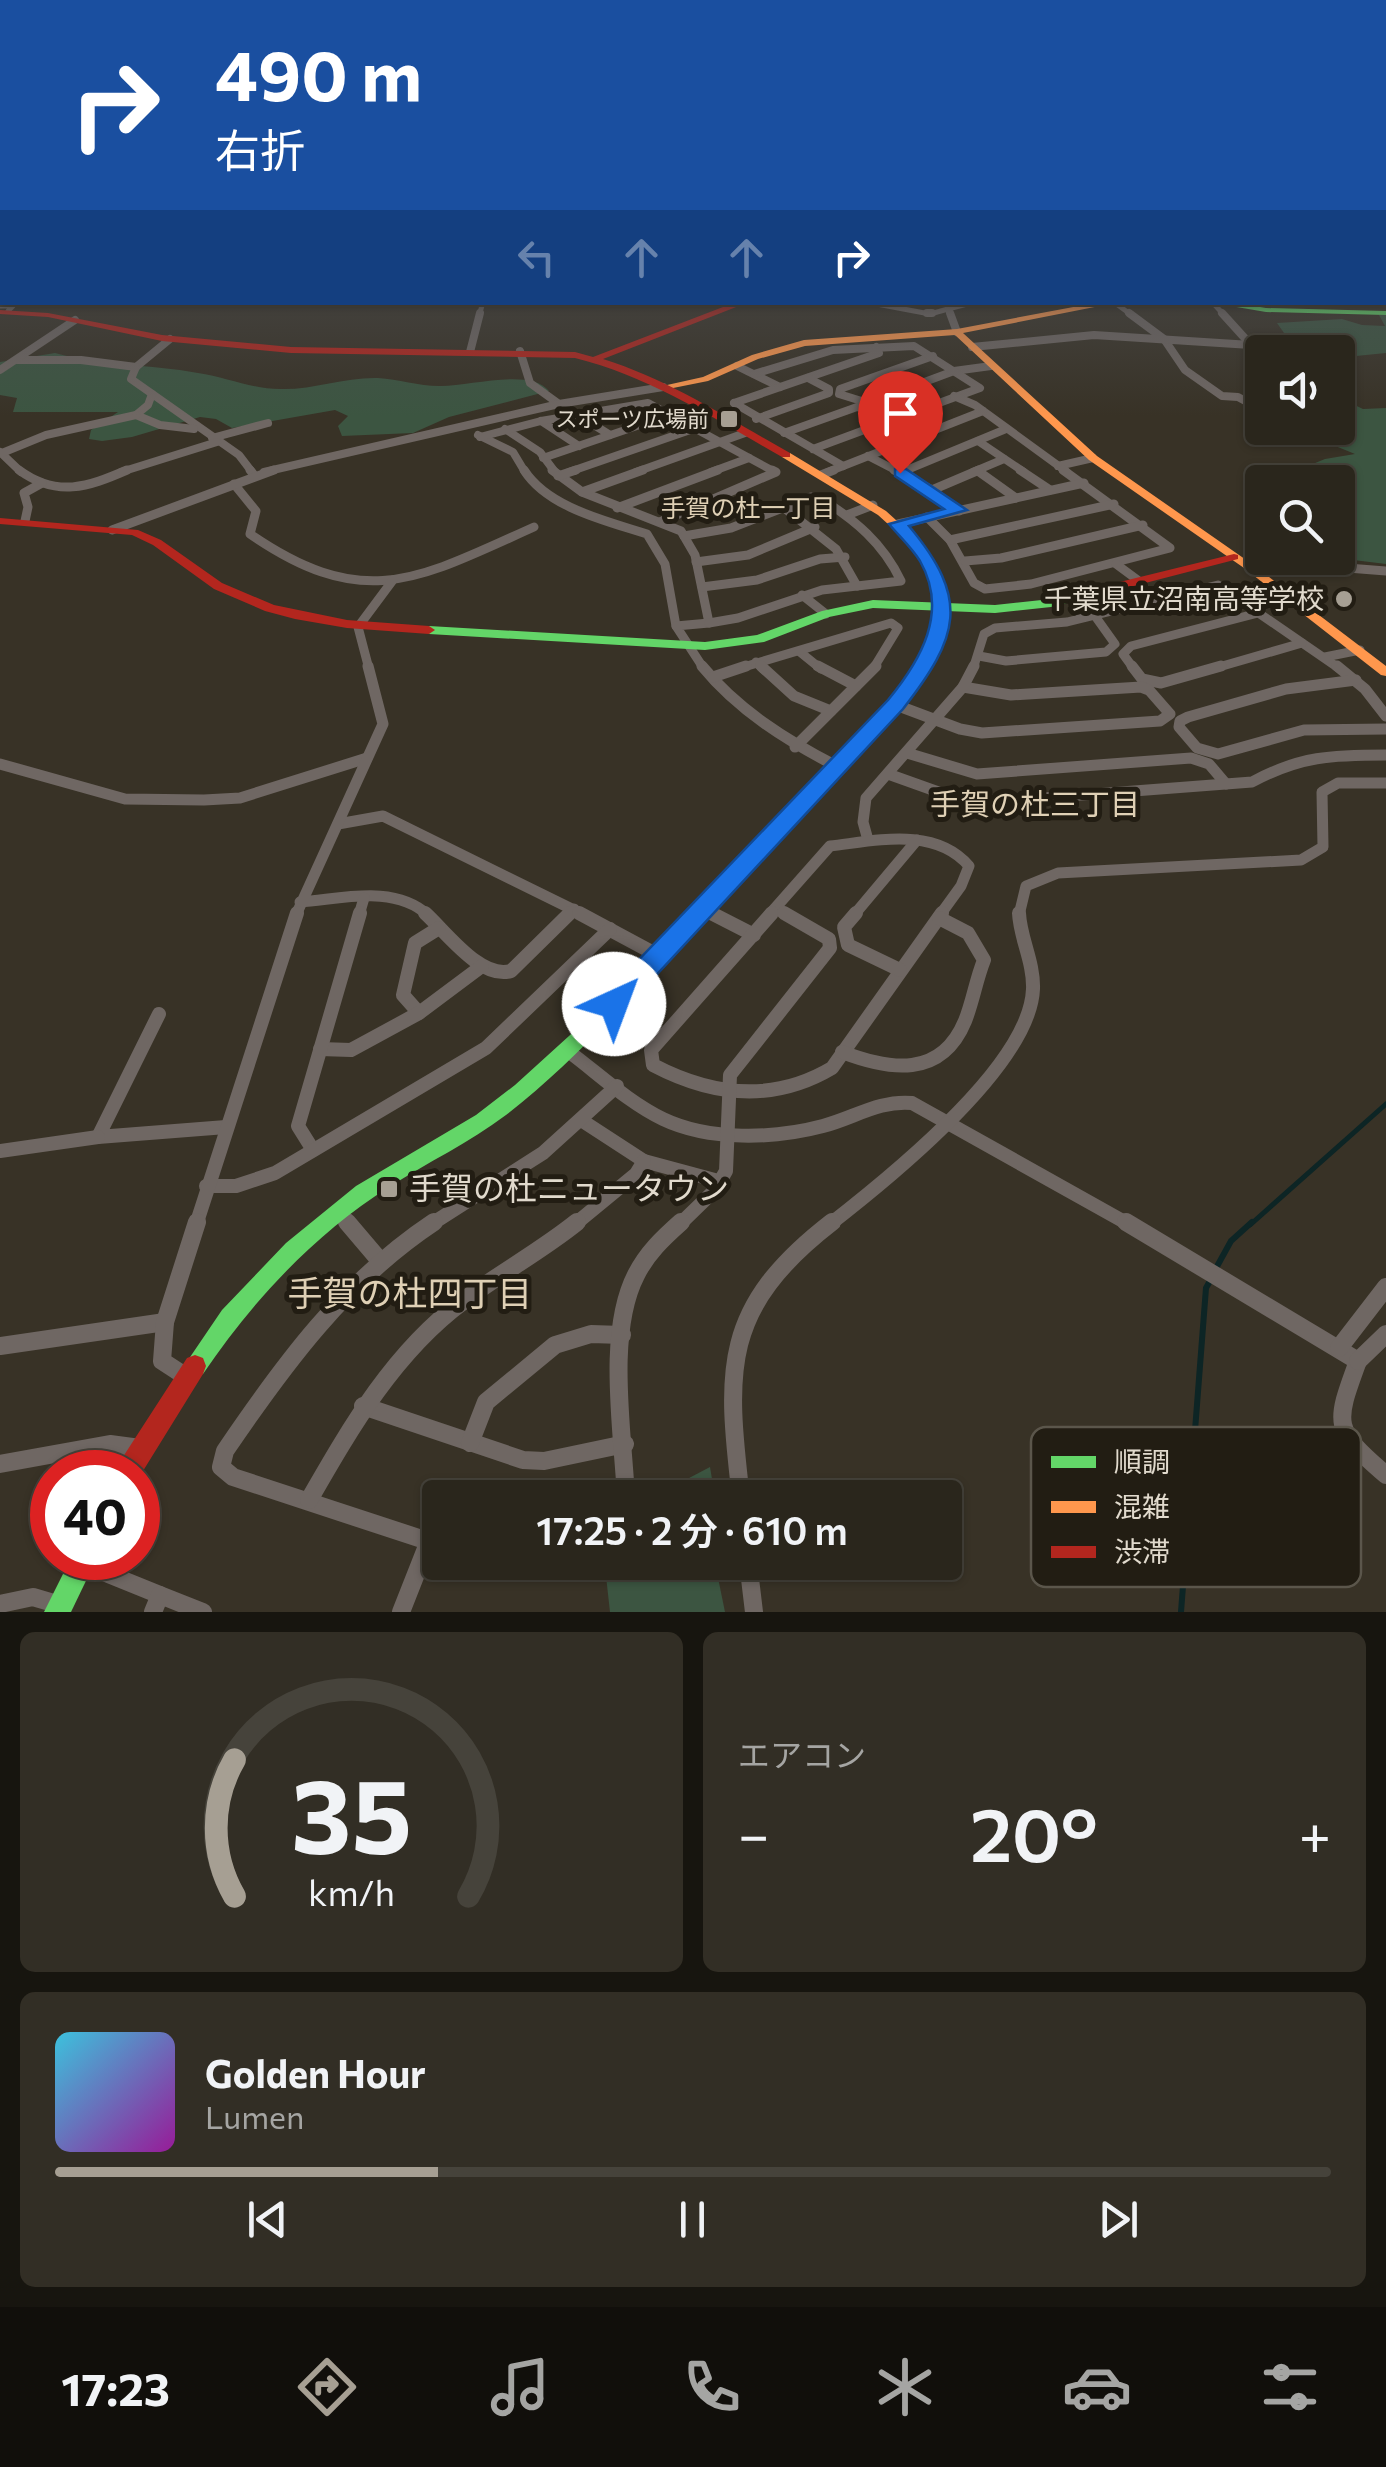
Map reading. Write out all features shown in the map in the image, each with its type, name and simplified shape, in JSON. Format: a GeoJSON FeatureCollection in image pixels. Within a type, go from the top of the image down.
{"type":"FeatureCollection","features":[{"type":"Feature","properties":{"kind":"street"},"geometry":{"type":"LineString","coordinates":[[470,352],[482,305]]}},
{"type":"Feature","properties":{"kind":"street"},"geometry":{"type":"LineString","coordinates":[[596,360],[737,305]]}},
{"type":"Feature","properties":{"kind":"street"},"geometry":{"type":"LineString","coordinates":[[882,305],[930,314],[963,305]]}},
{"type":"Feature","properties":{"kind":"street"},"geometry":{"type":"LineString","coordinates":[[112,530],[254,475],[558,404],[705,379],[780,349],[957,332],[1099,305]]}},
{"type":"Feature","properties":{"kind":"street"},"geometry":{"type":"LineString","coordinates":[[1119,305],[1164,339],[1185,370],[1222,396],[1245,401]]}},
{"type":"Feature","properties":{"kind":"street"},"geometry":{"type":"LineString","coordinates":[[972,347],[1094,334],[1251,345],[1221,305]]}},
{"type":"Feature","properties":{"kind":"street"},"geometry":{"type":"LineString","coordinates":[[1232,305],[1266,310],[1386,313]]}},
{"type":"Feature","properties":{"kind":"street"},"geometry":{"type":"LineString","coordinates":[[948,309],[957,332],[1093,458],[1241,561],[1386,672]]}},
{"type":"Feature","properties":{"kind":"street"},"geometry":{"type":"LineString","coordinates":[[0,1464],[110,1444],[140,1448],[185,1376],[259,1285],[338,1212],[496,1111],[568,1051],[659,956],[896,705],[936,645],[942,607],[941,592],[928,560],[898,524],[873,504],[638,373],[596,360],[520,351],[332,353],[170,338],[3,310]]}},
{"type":"Feature","properties":{"kind":"street"},"geometry":{"type":"LineString","coordinates":[[0,370],[74,320]]}},
{"type":"Feature","properties":{"kind":"street"},"geometry":{"type":"LineString","coordinates":[[170,338],[136,367],[131,379],[238,454],[254,475]]}},
{"type":"Feature","properties":{"kind":"street"},"geometry":{"type":"LineString","coordinates":[[754,374],[828,345],[914,346],[980,388],[898,418],[898,422],[922,435]]}},
{"type":"Feature","properties":{"kind":"street"},"geometry":{"type":"LineString","coordinates":[[843,466],[734,403],[878,353],[876,347]]}},
{"type":"Feature","properties":{"kind":"street"},"geometry":{"type":"LineString","coordinates":[[520,351],[530,383],[558,404]]}},
{"type":"Feature","properties":{"kind":"street"},"geometry":{"type":"LineString","coordinates":[[932,356],[840,389],[839,394],[868,403],[954,371],[992,366]]}},
{"type":"Feature","properties":{"kind":"street"},"geometry":{"type":"LineString","coordinates":[[17,360],[81,360],[136,367]]}},
{"type":"Feature","properties":{"kind":"street"},"geometry":{"type":"LineString","coordinates":[[737,366],[780,388]]}},
{"type":"Feature","properties":{"kind":"street"},"geometry":{"type":"LineString","coordinates":[[756,418],[830,393],[829,388],[808,378]]}},
{"type":"Feature","properties":{"kind":"street"},"geometry":{"type":"LineString","coordinates":[[152,394],[148,406],[136,415],[46,435],[1,452],[22,473],[42,483],[86,488],[126,470],[268,423]]}},
{"type":"Feature","properties":{"kind":"street"},"geometry":{"type":"LineString","coordinates":[[928,517],[950,540],[974,583],[986,589],[1031,584],[1170,548],[1084,482],[983,411],[954,396]]}},
{"type":"Feature","properties":{"kind":"street"},"geometry":{"type":"LineString","coordinates":[[480,436],[648,403],[775,475],[660,522]]}},
{"type":"Feature","properties":{"kind":"street"},"geometry":{"type":"LineString","coordinates":[[784,434],[857,407],[886,416],[886,422],[813,449]]}},
{"type":"Feature","properties":{"kind":"street"},"geometry":{"type":"LineString","coordinates":[[821,475],[983,411]]}},
{"type":"Feature","properties":{"kind":"street"},"geometry":{"type":"LineString","coordinates":[[544,458],[672,414]]}},
{"type":"Feature","properties":{"kind":"street"},"geometry":{"type":"LineString","coordinates":[[136,415],[160,425],[198,429]]}},
{"type":"Feature","properties":{"kind":"street"},"geometry":{"type":"LineString","coordinates":[[578,415],[610,436]]}},
{"type":"Feature","properties":{"kind":"street"},"geometry":{"type":"LineString","coordinates":[[541,421],[579,446]]}},
{"type":"Feature","properties":{"kind":"street"},"geometry":{"type":"LineString","coordinates":[[465,426],[513,452],[530,478],[575,510],[655,540],[664,560],[676,626],[692,660],[796,746],[836,766]]}},
{"type":"Feature","properties":{"kind":"street"},"geometry":{"type":"LineString","coordinates":[[558,476],[696,428]]}},
{"type":"Feature","properties":{"kind":"street"},"geometry":{"type":"LineString","coordinates":[[505,429],[582,492],[672,525],[684,536],[696,562],[709,623]]}},
{"type":"Feature","properties":{"kind":"street"},"geometry":{"type":"LineString","coordinates":[[900,473],[1006,430]]}},
{"type":"Feature","properties":{"kind":"street"},"geometry":{"type":"LineString","coordinates":[[582,492],[745,433]]}},
{"type":"Feature","properties":{"kind":"street"},"geometry":{"type":"LineString","coordinates":[[978,441],[1050,490]]}},
{"type":"Feature","properties":{"kind":"street"},"geometry":{"type":"LineString","coordinates":[[868,456],[932,490],[959,510]]}},
{"type":"Feature","properties":{"kind":"street"},"geometry":{"type":"LineString","coordinates":[[617,508],[749,458]]}},
{"type":"Feature","properties":{"kind":"street"},"geometry":{"type":"LineString","coordinates":[[1058,466],[1093,458]]}},
{"type":"Feature","properties":{"kind":"street"},"geometry":{"type":"LineString","coordinates":[[932,490],[1004,459]]}},
{"type":"Feature","properties":{"kind":"street"},"geometry":{"type":"LineString","coordinates":[[978,471],[1016,498]]}},
{"type":"Feature","properties":{"kind":"street"},"geometry":{"type":"LineString","coordinates":[[898,524],[1084,482]]}},
{"type":"Feature","properties":{"kind":"street"},"geometry":{"type":"LineString","coordinates":[[25,521],[28,507],[24,493],[42,483]]}},
{"type":"Feature","properties":{"kind":"street"},"geometry":{"type":"LineString","coordinates":[[234,484],[256,510],[250,534],[271,551],[334,582],[393,580],[440,568],[534,527]]}},
{"type":"Feature","properties":{"kind":"street"},"geometry":{"type":"LineString","coordinates":[[676,626],[746,618],[802,595],[901,581],[884,547],[847,514],[814,497],[731,528],[684,536]]}},
{"type":"Feature","properties":{"kind":"street"},"geometry":{"type":"LineString","coordinates":[[847,514],[873,504]]}},
{"type":"Feature","properties":{"kind":"street"},"geometry":{"type":"LineString","coordinates":[[950,540],[1114,504]]}},
{"type":"Feature","properties":{"kind":"street"},"geometry":{"type":"LineString","coordinates":[[784,507],[815,528],[844,556],[857,586]]}},
{"type":"Feature","properties":{"kind":"street"},"geometry":{"type":"LineString","coordinates":[[0,521],[146,536],[208,580],[261,606],[324,624],[686,646],[759,639],[851,608],[896,604],[1026,607],[1241,561],[1386,571]]}},
{"type":"Feature","properties":{"kind":"street"},"geometry":{"type":"LineString","coordinates":[[964,561],[1001,558],[1143,525]]}},
{"type":"Feature","properties":{"kind":"street"},"geometry":{"type":"LineString","coordinates":[[696,562],[748,555],[815,528]]}},
{"type":"Feature","properties":{"kind":"street"},"geometry":{"type":"LineString","coordinates":[[702,587],[757,580],[820,559],[844,556]]}},
{"type":"Feature","properties":{"kind":"street"},"geometry":{"type":"LineString","coordinates":[[1116,564],[1139,581]]}},
{"type":"Feature","properties":{"kind":"street"},"geometry":{"type":"LineString","coordinates":[[185,1376],[162,1360],[165,1322],[300,902],[384,724],[383,708],[358,627],[393,580]]}},
{"type":"Feature","properties":{"kind":"street"},"geometry":{"type":"LineString","coordinates":[[868,840],[862,822],[866,798],[963,686],[979,656],[984,634],[995,628],[1037,626],[1095,616],[1218,585],[1356,680],[1386,716]]}},
{"type":"Feature","properties":{"kind":"street"},"geometry":{"type":"LineString","coordinates":[[1115,588],[1136,605]]}},
{"type":"Feature","properties":{"kind":"street"},"geometry":{"type":"LineString","coordinates":[[802,595],[826,614]]}},
{"type":"Feature","properties":{"kind":"street"},"geometry":{"type":"LineString","coordinates":[[851,608],[866,626]]}},
{"type":"Feature","properties":{"kind":"street"},"geometry":{"type":"LineString","coordinates":[[1258,613],[1131,646],[1123,654],[1142,679],[1161,683],[1302,643]]}},
{"type":"Feature","properties":{"kind":"street"},"geometry":{"type":"LineString","coordinates":[[979,656],[1006,661],[1106,652],[1115,644],[1095,616]]}},
{"type":"Feature","properties":{"kind":"street"},"geometry":{"type":"LineString","coordinates":[[713,677],[800,652],[866,626],[891,623],[898,628],[879,663],[796,746]]}},
{"type":"Feature","properties":{"kind":"street"},"geometry":{"type":"LineString","coordinates":[[1325,657],[1360,650]]}},
{"type":"Feature","properties":{"kind":"street"},"geometry":{"type":"LineString","coordinates":[[800,652],[831,676],[856,686]]}},
{"type":"Feature","properties":{"kind":"street"},"geometry":{"type":"LineString","coordinates":[[756,662],[794,696],[831,711]]}},
{"type":"Feature","properties":{"kind":"street"},"geometry":{"type":"LineString","coordinates":[[1356,680],[1286,690],[1188,717],[1180,721],[1179,727],[1197,748],[1218,754],[1304,730],[1386,729]]}},
{"type":"Feature","properties":{"kind":"street"},"geometry":{"type":"LineString","coordinates":[[896,705],[936,721],[993,734],[1160,721],[1170,714],[1154,695],[1141,687],[1012,695],[963,686]]}},
{"type":"Feature","properties":{"kind":"street"},"geometry":{"type":"LineString","coordinates":[[907,753],[976,774],[1191,758],[1209,764],[1226,784]]}},
{"type":"Feature","properties":{"kind":"street"},"geometry":{"type":"LineString","coordinates":[[888,774],[938,793],[974,801],[1252,782],[1284,764],[1323,755],[1386,755]]}},
{"type":"Feature","properties":{"kind":"street"},"geometry":{"type":"LineString","coordinates":[[0,764],[124,799],[204,800],[240,798],[367,758]]}},
{"type":"Feature","properties":{"kind":"street"},"geometry":{"type":"LineString","coordinates":[[740,1480],[732,1376],[737,1344],[749,1310],[784,1263],[902,1167],[1008,1048],[1034,1000],[1035,976],[1017,907],[1026,886],[1058,873],[1301,860],[1323,847],[1326,837],[1319,804],[1322,792],[1338,784],[1386,783]]}},
{"type":"Feature","properties":{"kind":"street"},"geometry":{"type":"LineString","coordinates":[[338,824],[383,816],[574,909],[659,956]]}},
{"type":"Feature","properties":{"kind":"street"},"geometry":{"type":"LineString","coordinates":[[868,840],[917,840],[957,853],[969,866],[962,886],[832,1068],[792,1090],[726,1091],[680,1081],[652,1065],[651,1050],[830,846],[868,840]]}},
{"type":"Feature","properties":{"kind":"street"},"geometry":{"type":"LineString","coordinates":[[900,970],[848,944],[844,927],[917,840]]}},
{"type":"Feature","properties":{"kind":"street"},"geometry":{"type":"LineString","coordinates":[[300,902],[389,896],[415,903],[493,974],[511,971],[574,909]]}},
{"type":"Feature","properties":{"kind":"street"},"geometry":{"type":"LineString","coordinates":[[313,1150],[298,1126],[364,898]]}},
{"type":"Feature","properties":{"kind":"street"},"geometry":{"type":"LineString","coordinates":[[702,908],[754,935]]}},
{"type":"Feature","properties":{"kind":"street"},"geometry":{"type":"LineString","coordinates":[[626,1480],[622,1334],[633,1274],[661,1238],[722,1182],[728,1163],[726,1091],[738,1061],[830,948],[822,931],[776,908]]}},
{"type":"Feature","properties":{"kind":"street"},"geometry":{"type":"LineString","coordinates":[[842,1052],[888,1070],[908,1069],[926,1064],[962,1028],[972,987],[984,960],[976,940],[965,928],[939,918]]}},
{"type":"Feature","properties":{"kind":"street"},"geometry":{"type":"LineString","coordinates":[[419,1013],[403,995],[415,943],[439,928]]}},
{"type":"Feature","properties":{"kind":"street"},"geometry":{"type":"LineString","coordinates":[[206,1186],[258,1181],[486,1048],[610,929]]}},
{"type":"Feature","properties":{"kind":"street"},"geometry":{"type":"LineString","coordinates":[[320,1050],[351,1050],[419,1013],[482,966]]}},
{"type":"Feature","properties":{"kind":"street"},"geometry":{"type":"LineString","coordinates":[[98,1137],[159,1014]]}},
{"type":"Feature","properties":{"kind":"street"},"geometry":{"type":"LineString","coordinates":[[568,1051],[675,1124],[726,1132],[822,1126],[897,1100],[910,1100],[1199,1264],[1358,1361]]}},
{"type":"Feature","properties":{"kind":"street"},"geometry":{"type":"LineString","coordinates":[[422,1539],[233,1477],[221,1467],[225,1451],[283,1364],[321,1318],[380,1262],[415,1234],[544,1152],[617,1086]]}},
{"type":"Feature","properties":{"kind":"street"},"geometry":{"type":"LineString","coordinates":[[582,1120],[644,1161],[722,1182]]}},
{"type":"Feature","properties":{"kind":"street"},"geometry":{"type":"LineString","coordinates":[[0,1151],[98,1137],[226,1127]]}},
{"type":"Feature","properties":{"kind":"street"},"geometry":{"type":"LineString","coordinates":[[309,1500],[363,1406],[446,1315],[565,1232],[636,1174],[644,1161]]}},
{"type":"Feature","properties":{"kind":"street"},"geometry":{"type":"LineString","coordinates":[[338,1212],[380,1262]]}},
{"type":"Feature","properties":{"kind":"street"},"geometry":{"type":"LineString","coordinates":[[1339,1348],[1386,1286]]}},
{"type":"Feature","properties":{"kind":"street"},"geometry":{"type":"LineString","coordinates":[[0,1346],[165,1322]]}},
{"type":"Feature","properties":{"kind":"street"},"geometry":{"type":"LineString","coordinates":[[470,1443],[486,1402],[556,1345],[590,1334],[622,1334]]}},
{"type":"Feature","properties":{"kind":"street"},"geometry":{"type":"LineString","coordinates":[[1340,1427],[1338,1421],[1358,1361],[1386,1334]]}},
{"type":"Feature","properties":{"kind":"street"},"geometry":{"type":"LineString","coordinates":[[363,1406],[524,1460],[544,1462],[625,1444]]}},
{"type":"Feature","properties":{"kind":"street"},"geometry":{"type":"LineString","coordinates":[[1361,1451],[1386,1475]]}},
{"type":"Feature","properties":{"kind":"street"},"geometry":{"type":"LineString","coordinates":[[401,1612],[422,1569]]}},
{"type":"Feature","properties":{"kind":"street"},"geometry":{"type":"LineString","coordinates":[[0,1604],[34,1597],[58,1608],[73,1580]]}},
{"type":"Feature","properties":{"kind":"street"},"geometry":{"type":"LineString","coordinates":[[117,1580],[157,1604],[203,1612]]}},
{"type":"Feature","properties":{"kind":"street"},"geometry":{"type":"LineString","coordinates":[[750,1580],[754,1612]]}},
{"type":"Feature","properties":{"kind":"green space"},"geometry":{"type":"Polygon","coordinates":[[[1379,315],[1386,315],[1386,353],[1356,356],[1355,335],[1285,335],[1277,323],[1342,319],[1385,326],[1379,315]]]}},
{"type":"Feature","properties":{"kind":"green space"},"geometry":{"type":"Polygon","coordinates":[[[55,353],[198,373],[270,388],[305,388],[366,378],[439,386],[513,379],[540,384],[549,391],[449,417],[413,433],[342,436],[338,426],[348,416],[335,410],[232,428],[216,419],[200,417],[132,437],[102,441],[89,439],[91,430],[118,412],[13,412],[17,398],[0,395],[0,362],[55,353]]]}},
{"type":"Feature","properties":{"kind":"green space"},"geometry":{"type":"Polygon","coordinates":[[[1355,405],[1363,409],[1386,408],[1386,564],[1355,560],[1355,465],[1310,465],[1355,454],[1333,445],[1355,445],[1355,405]]]}},
{"type":"Feature","properties":{"kind":"green space"},"geometry":{"type":"Polygon","coordinates":[[[710,1467],[712,1480],[685,1480],[710,1467]]]}},
{"type":"Feature","properties":{"kind":"green space"},"geometry":{"type":"Polygon","coordinates":[[[606,1580],[718,1580],[725,1612],[610,1612],[606,1580]]]}},
{"type":"Feature","properties":{"kind":"waterway"},"geometry":{"type":"LineString","coordinates":[[1250,1225],[1386,1104]]}},
{"type":"Feature","properties":{"kind":"waterway"},"geometry":{"type":"LineString","coordinates":[[1215,1270],[1231,1241],[1252,1222]]}},
{"type":"Feature","properties":{"kind":"waterway"},"geometry":{"type":"LineString","coordinates":[[1195,1427],[1206,1288],[1211,1279]]}},
{"type":"Feature","properties":{"kind":"waterway"},"geometry":{"type":"LineString","coordinates":[[1181,1612],[1183,1587]]}},
{"type":"Feature","properties":{"kind":"traffic: fast"},"geometry":{"type":"LineString","coordinates":[[1232,305],[1266,310],[1386,313]]}},
{"type":"Feature","properties":{"kind":"traffic: fast"},"geometry":{"type":"LineString","coordinates":[[429,630],[705,646],[759,639],[826,614],[873,604],[995,609],[1051,603],[1095,592]]}},
{"type":"Feature","properties":{"kind":"traffic: fast"},"geometry":{"type":"LineString","coordinates":[[195,1366],[250,1294],[316,1230],[363,1193],[483,1121],[522,1091],[668,946]]}},
{"type":"Feature","properties":{"kind":"traffic: fast"},"geometry":{"type":"LineString","coordinates":[[57,1612],[73,1580]]}},
{"type":"Feature","properties":{"kind":"traffic: slow"},"geometry":{"type":"LineString","coordinates":[[663,387],[705,379],[755,357],[804,343],[957,332],[1100,305]]}},
{"type":"Feature","properties":{"kind":"traffic: slow"},"geometry":{"type":"LineString","coordinates":[[957,332],[1093,458],[1248,566],[1386,672]]}},
{"type":"Feature","properties":{"kind":"traffic: slow"},"geometry":{"type":"LineString","coordinates":[[668,946],[896,705],[930,655],[942,612],[936,575],[914,542],[882,513],[786,455]]}},
{"type":"Feature","properties":{"kind":"traffic: jam"},"geometry":{"type":"LineString","coordinates":[[596,359],[737,305]]}},
{"type":"Feature","properties":{"kind":"traffic: jam"},"geometry":{"type":"LineString","coordinates":[[0,312],[48,315],[162,338],[291,350],[575,355],[658,383],[786,455]]}},
{"type":"Feature","properties":{"kind":"traffic: jam"},"geometry":{"type":"LineString","coordinates":[[0,521],[134,532],[157,542],[218,586],[270,608],[347,624],[429,630]]}},
{"type":"Feature","properties":{"kind":"traffic: jam"},"geometry":{"type":"LineString","coordinates":[[1095,592],[1234,557]]}},
{"type":"Feature","properties":{"kind":"traffic: jam"},"geometry":{"type":"LineString","coordinates":[[142,1450],[195,1366]]}},
{"type":"Feature","properties":{"kind":"place","name":"スポーツ広場前"},"geometry":{"type":"Point","coordinates":[729,419]}},
{"type":"Feature","properties":{"kind":"place","name":"千葉県立沼南高等学校"},"geometry":{"type":"Point","coordinates":[1344,599]}},
{"type":"Feature","properties":{"kind":"place","name":"手賀の杜ニュータウン"},"geometry":{"type":"Point","coordinates":[389,1189]}},
{"type":"Feature","properties":{"kind":"district","name":"手賀の杜一丁目"},"geometry":{"type":"Point","coordinates":[748,508]}},
{"type":"Feature","properties":{"kind":"district","name":"手賀の杜三丁目"},"geometry":{"type":"Point","coordinates":[1035,805]}},
{"type":"Feature","properties":{"kind":"district","name":"手賀の杜四丁目"},"geometry":{"type":"Point","coordinates":[410,1294]}},
{"type":"Feature","properties":{"kind":"route"},"geometry":{"type":"LineString","coordinates":[[614,1004],[896,705],[924,668],[941,626],[941,592],[928,560],[898,524],[959,510],[900,473]]}}]}
